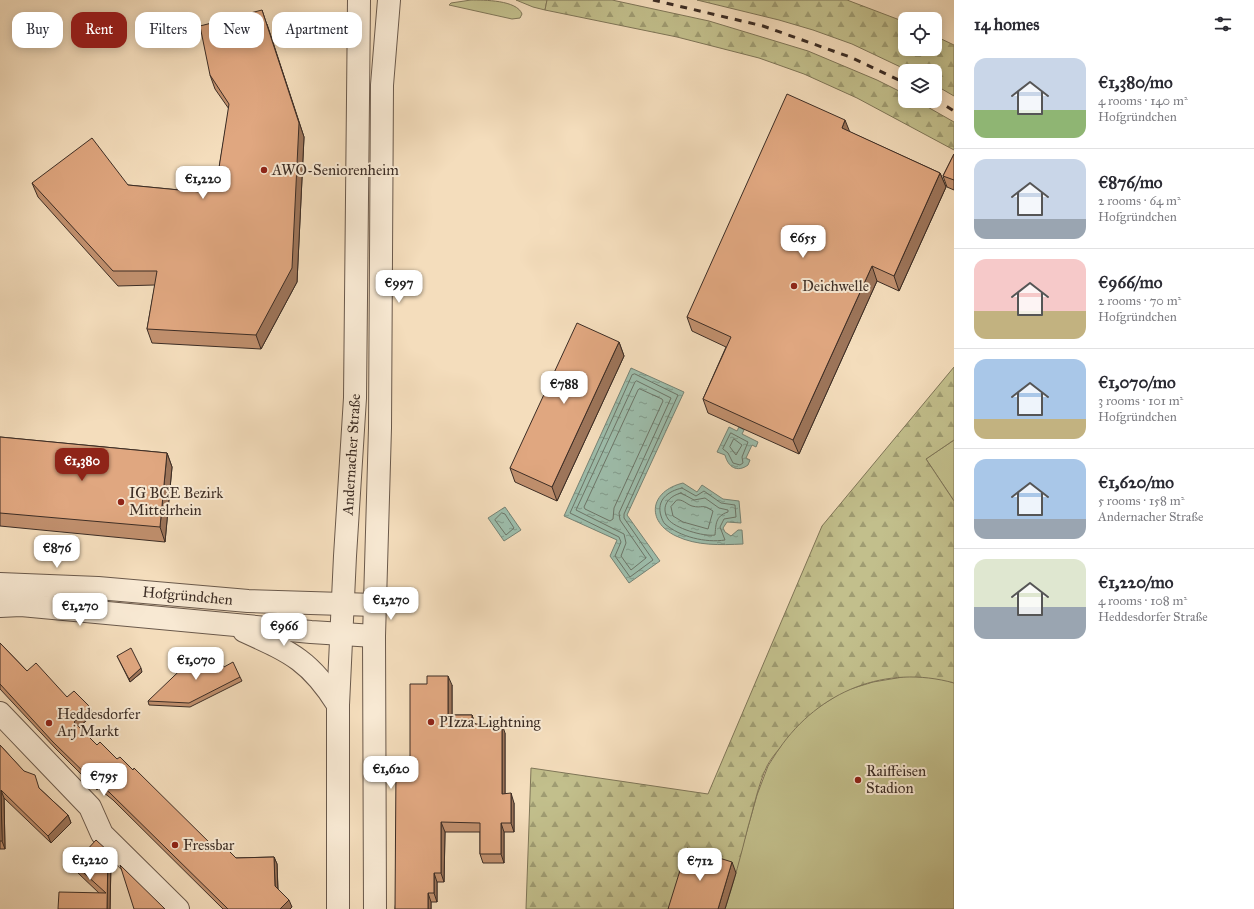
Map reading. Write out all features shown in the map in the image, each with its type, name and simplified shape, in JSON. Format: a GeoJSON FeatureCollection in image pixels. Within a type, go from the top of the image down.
{"type":"FeatureCollection","features":[{"type":"Feature","properties":{"kind":"street","name":"Andernacher Straße"},"geometry":{"type":"LineString","coordinates":[[338,909],[338,705],[355,398],[359,0]]}},
{"type":"Feature","properties":{"kind":"street","name":"Andernacher Straße"},"geometry":{"type":"LineString","coordinates":[[374,909],[374,636],[380,428],[382,85],[389,0]]}},
{"type":"Feature","properties":{"kind":"street","name":"Hofgründchen"},"geometry":{"type":"LineString","coordinates":[[0,584],[84,587],[248,601],[375,605]]}},
{"type":"Feature","properties":{"kind":"street","name":"Hofgründchen"},"geometry":{"type":"LineString","coordinates":[[0,606],[21,605],[374,636]]}},
{"type":"Feature","properties":{"kind":"street"},"geometry":{"type":"LineString","coordinates":[[229,624],[291,653],[301,660],[318,677],[338,705]]}},
{"type":"Feature","properties":{"kind":"street"},"geometry":{"type":"LineString","coordinates":[[0,712],[90,807],[102,834],[178,909]]}},
{"type":"Feature","properties":{"kind":"green space"},"geometry":{"type":"Polygon","coordinates":[[[471,0],[507,3],[519,9],[522,14],[520,18],[512,19],[449,5],[451,3],[471,0]]]}},
{"type":"Feature","properties":{"kind":"green space"},"geometry":{"type":"Polygon","coordinates":[[[516,0],[547,0],[545,10],[516,0]]]}},
{"type":"Feature","properties":{"kind":"green space"},"geometry":{"type":"Polygon","coordinates":[[[547,0],[612,0],[709,21],[808,51],[898,90],[898,108],[929,108],[954,122],[954,150],[857,98],[804,74],[759,58],[677,37],[545,10],[547,0]]]}},
{"type":"Feature","properties":{"kind":"green space"},"geometry":{"type":"Polygon","coordinates":[[[697,0],[847,0],[898,19],[898,56],[942,56],[942,39],[954,45],[954,96],[942,89],[942,64],[898,64],[898,66],[852,44],[779,20],[697,0]]]}},
{"type":"Feature","properties":{"kind":"green space"},"geometry":{"type":"Polygon","coordinates":[[[954,367],[954,440],[926,459],[954,501],[954,683],[929,678],[904,677],[879,680],[856,687],[834,698],[814,712],[795,729],[771,759],[764,773],[756,796],[725,909],[526,909],[531,768],[708,794],[822,526],[954,367]]]}},
{"type":"Feature","properties":{"kind":"green space"},"geometry":{"type":"Polygon","coordinates":[[[954,440],[954,501],[926,459],[954,440]]]}},
{"type":"Feature","properties":{"kind":"green space","name":"Raiffeisen Stadion"},"geometry":{"type":"Polygon","coordinates":[[[909,676],[939,678],[954,683],[954,909],[725,909],[757,795],[768,766],[787,736],[811,712],[844,691],[873,682],[909,676]]]}},
{"type":"Feature","properties":{"kind":"water"},"geometry":{"type":"Polygon","coordinates":[[[631,368],[684,392],[627,515],[660,561],[629,583],[610,556],[617,540],[564,516],[631,368]]]}},
{"type":"Feature","properties":{"kind":"water"},"geometry":{"type":"Polygon","coordinates":[[[729,427],[737,431],[739,427],[744,430],[742,434],[758,442],[756,447],[752,445],[746,458],[750,460],[748,465],[737,469],[728,463],[725,455],[717,452],[729,427]]]}},
{"type":"Feature","properties":{"kind":"water"},"geometry":{"type":"Polygon","coordinates":[[[683,483],[697,492],[702,485],[723,499],[739,501],[741,523],[727,522],[723,528],[725,532],[731,536],[738,530],[742,530],[743,544],[717,545],[692,542],[676,536],[666,530],[659,523],[656,515],[658,499],[672,487],[683,483]]]}},
{"type":"Feature","properties":{"kind":"water"},"geometry":{"type":"Polygon","coordinates":[[[505,507],[521,530],[504,541],[488,518],[505,507]]]}},
{"type":"Feature","properties":{"kind":"building","name":"AWO-Seniorenheim"},"geometry":{"type":"Polygon","coordinates":[[[264,16],[272,41],[272,48],[274,48],[299,123],[292,268],[256,335],[147,329],[157,271],[113,271],[32,183],[92,138],[128,185],[200,192],[218,174],[229,104],[210,75],[201,26],[209,24],[209,48],[264,48],[264,16]]]}},
{"type":"Feature","properties":{"kind":"building","name":"Deichwelle"},"geometry":{"type":"Polygon","coordinates":[[[787,94],[845,120],[842,128],[940,173],[894,276],[872,266],[793,440],[703,399],[731,337],[687,317],[787,94]]]}},
{"type":"Feature","properties":{"kind":"building"},"geometry":{"type":"Polygon","coordinates":[[[954,154],[954,180],[943,176],[954,154]]]}},
{"type":"Feature","properties":{"kind":"building"},"geometry":{"type":"Polygon","coordinates":[[[577,323],[619,342],[552,487],[510,468],[577,323]]]}},
{"type":"Feature","properties":{"kind":"building"},"geometry":{"type":"Polygon","coordinates":[[[0,437],[167,453],[160,527],[0,513],[0,437]]]}},
{"type":"Feature","properties":{"kind":"building"},"geometry":{"type":"Polygon","coordinates":[[[0,643],[27,671],[36,663],[67,697],[74,691],[90,707],[74,722],[97,745],[100,742],[117,759],[120,757],[133,770],[134,768],[217,850],[222,844],[236,858],[274,857],[275,886],[289,900],[280,909],[228,909],[110,793],[96,781],[94,782],[53,742],[0,684],[0,643]]]}},
{"type":"Feature","properties":{"kind":"building"},"geometry":{"type":"Polygon","coordinates":[[[131,648],[141,668],[129,679],[117,656],[131,648]]]}},
{"type":"Feature","properties":{"kind":"building"},"geometry":{"type":"Polygon","coordinates":[[[197,654],[200,662],[209,657],[212,663],[220,659],[224,667],[233,662],[240,677],[189,703],[148,701],[197,654]]]}},
{"type":"Feature","properties":{"kind":"building"},"geometry":{"type":"Polygon","coordinates":[[[427,676],[448,676],[448,715],[472,715],[472,724],[502,724],[502,794],[511,793],[511,823],[501,823],[501,854],[480,854],[480,823],[441,822],[441,873],[434,873],[434,893],[428,893],[428,909],[395,909],[396,766],[410,767],[410,684],[427,684],[427,676]]]}},
{"type":"Feature","properties":{"kind":"building"},"geometry":{"type":"Polygon","coordinates":[[[0,745],[24,771],[35,775],[39,788],[68,815],[48,836],[1,790],[2,841],[0,841],[0,745]]]}},
{"type":"Feature","properties":{"kind":"building"},"geometry":{"type":"Polygon","coordinates":[[[96,840],[108,851],[107,909],[58,909],[59,892],[106,893],[74,864],[96,840]]]}},
{"type":"Feature","properties":{"kind":"building"},"geometry":{"type":"Polygon","coordinates":[[[687,848],[732,862],[718,909],[668,909],[687,848]]]}},
{"type":"Feature","properties":{"kind":"building"},"geometry":{"type":"Polygon","coordinates":[[[120,865],[165,909],[134,909],[120,865]]]}},
{"type":"Feature","properties":{"kind":"railway"},"geometry":{"type":"LineString","coordinates":[[653,0],[763,26],[850,57],[898,80]]}},
{"type":"Feature","properties":{"kind":"railway"},"geometry":{"type":"LineString","coordinates":[[942,103],[954,111]]}},
{"type":"Feature","properties":{"kind":"place","name":"AWO-Seniorenheim"},"geometry":{"type":"Point","coordinates":[264,170]}},
{"type":"Feature","properties":{"kind":"place","name":"Deichwelle"},"geometry":{"type":"Point","coordinates":[794,286]}},
{"type":"Feature","properties":{"kind":"place","name":"IG BCE Bezirk Mittelrhein"},"geometry":{"type":"Point","coordinates":[121,502]}},
{"type":"Feature","properties":{"kind":"place","name":"PIzza Lightning"},"geometry":{"type":"Point","coordinates":[431,722]}},
{"type":"Feature","properties":{"kind":"place","name":"Heddesdorfer Arj Markt"},"geometry":{"type":"Point","coordinates":[49,723]}},
{"type":"Feature","properties":{"kind":"place","name":"Raiffeisen Stadion"},"geometry":{"type":"Point","coordinates":[858,780]}},
{"type":"Feature","properties":{"kind":"place","name":"Fressbar"},"geometry":{"type":"Point","coordinates":[175,845]}}]}
